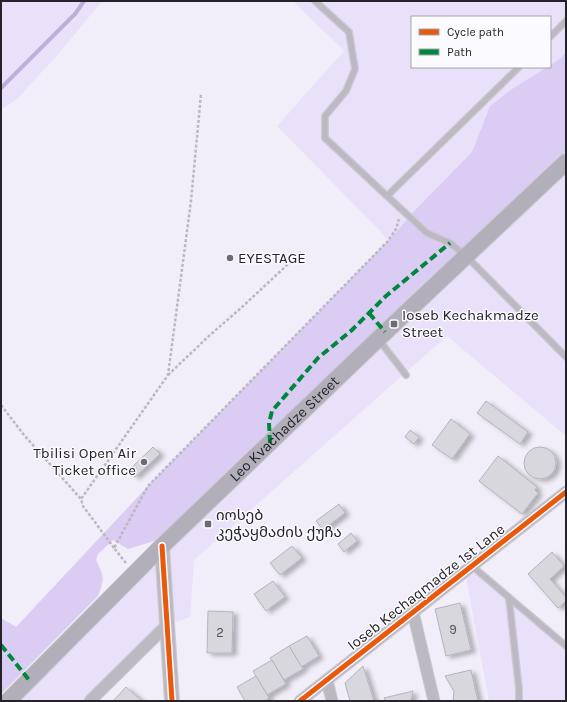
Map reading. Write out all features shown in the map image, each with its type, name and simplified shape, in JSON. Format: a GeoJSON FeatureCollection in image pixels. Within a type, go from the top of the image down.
{"type":"FeatureCollection","features":[{"type":"Feature","properties":{"kind":"main road","name":"Leo Kvachadze Street"},"geometry":{"type":"LineString","coordinates":[[13,700],[134,573],[378,339],[566,162]]}},
{"type":"Feature","properties":{"kind":"street","name":"Ioseb Kechaqmadze 1st Lane"},"geometry":{"type":"LineString","coordinates":[[300,701],[566,492]]}},
{"type":"Feature","properties":{"kind":"street"},"geometry":{"type":"LineString","coordinates":[[162,546],[172,701]]}},
{"type":"Feature","properties":{"kind":"street"},"geometry":{"type":"LineString","coordinates":[[413,612],[434,701]]}},
{"type":"Feature","properties":{"kind":"street"},"geometry":{"type":"LineString","coordinates":[[90,701],[167,625]]}},
{"type":"Feature","properties":{"kind":"street"},"geometry":{"type":"LineString","coordinates":[[327,680],[332,701]]}},
{"type":"Feature","properties":{"kind":"lane"},"geometry":{"type":"LineString","coordinates":[[316,1],[349,32],[355,70],[346,91],[325,116],[325,138],[427,233],[450,243],[466,256],[566,357]]}},
{"type":"Feature","properties":{"kind":"lane"},"geometry":{"type":"LineString","coordinates":[[551,36],[566,21]]}},
{"type":"Feature","properties":{"kind":"lane"},"geometry":{"type":"LineString","coordinates":[[387,196],[518,68]]}},
{"type":"Feature","properties":{"kind":"lane"},"geometry":{"type":"LineString","coordinates":[[378,339],[406,375]]}},
{"type":"Feature","properties":{"kind":"lane"},"geometry":{"type":"LineString","coordinates":[[472,566],[566,646]]}},
{"type":"Feature","properties":{"kind":"lane"},"geometry":{"type":"LineString","coordinates":[[509,598],[519,701]]}},
{"type":"Feature","properties":{"kind":"path"},"geometry":{"type":"LineString","coordinates":[[168,375],[191,201],[201,94]]}},
{"type":"Feature","properties":{"kind":"path"},"geometry":{"type":"LineString","coordinates":[[114,548],[148,486],[388,241],[396,229],[400,219],[399,207]]}},
{"type":"Feature","properties":{"kind":"path"},"geometry":{"type":"LineString","coordinates":[[81,499],[168,375],[301,252]]}},
{"type":"Feature","properties":{"kind":"path"},"geometry":{"type":"LineString","coordinates":[[1,404],[24,435],[81,499],[83,506],[134,573]]}},
{"type":"Feature","properties":{"kind":"shaded area"},"geometry":{"type":"Polygon","coordinates":[[[1,1],[102,1],[59,53],[18,98],[1,110],[1,1]]]}},
{"type":"Feature","properties":{"kind":"shaded area"},"geometry":{"type":"Polygon","coordinates":[[[293,1],[566,1],[566,52],[561,58],[551,64],[551,16],[411,16],[411,68],[545,68],[512,89],[490,106],[472,152],[416,209],[388,241],[381,232],[277,126],[344,51],[293,1]]]}},
{"type":"Feature","properties":{"kind":"shaded area"},"geometry":{"type":"Polygon","coordinates":[[[566,52],[566,151],[470,241],[306,401],[154,541],[128,549],[113,540],[98,554],[96,560],[101,570],[103,581],[98,596],[1,694],[1,618],[16,627],[148,486],[388,241],[416,209],[472,152],[490,106],[512,89],[545,68],[551,68],[551,64],[561,58],[566,52]]]}},
{"type":"Feature","properties":{"kind":"shaded area"},"geometry":{"type":"Polygon","coordinates":[[[566,162],[566,436],[447,336],[194,560],[190,617],[167,625],[90,701],[15,701],[566,162]]]}},
{"type":"Feature","properties":{"kind":"shaded area"},"geometry":{"type":"Polygon","coordinates":[[[472,566],[566,646],[566,701],[489,701],[465,572],[472,566]]]}},
{"type":"Feature","properties":{"kind":"building"},"geometry":{"type":"Polygon","coordinates":[[[486,401],[528,432],[520,444],[477,413],[486,401]]]}},
{"type":"Feature","properties":{"kind":"building"},"geometry":{"type":"Polygon","coordinates":[[[451,419],[470,434],[452,459],[432,445],[451,419]]]}},
{"type":"Feature","properties":{"kind":"building"},"geometry":{"type":"Polygon","coordinates":[[[410,430],[419,437],[414,444],[405,437],[410,430]]]}},
{"type":"Feature","properties":{"kind":"building","name":"Tbilisi Open Air Ticket office"},"geometry":{"type":"Polygon","coordinates":[[[153,447],[160,454],[135,477],[129,470],[153,447]]]}},
{"type":"Feature","properties":{"kind":"building"},"geometry":{"type":"Polygon","coordinates":[[[537,447],[543,447],[552,451],[556,463],[552,475],[543,479],[537,479],[528,475],[524,466],[524,460],[528,451],[537,447]]]}},
{"type":"Feature","properties":{"kind":"building"},"geometry":{"type":"Polygon","coordinates":[[[498,456],[537,487],[535,490],[538,493],[522,514],[479,481],[498,456]]]}},
{"type":"Feature","properties":{"kind":"building"},"geometry":{"type":"Polygon","coordinates":[[[339,504],[345,513],[323,530],[316,521],[339,504]]]}},
{"type":"Feature","properties":{"kind":"building"},"geometry":{"type":"Polygon","coordinates":[[[351,533],[357,541],[344,552],[338,544],[351,533]]]}},
{"type":"Feature","properties":{"kind":"building"},"geometry":{"type":"Polygon","coordinates":[[[292,546],[302,558],[280,575],[270,563],[292,546]]]}},
{"type":"Feature","properties":{"kind":"building"},"geometry":{"type":"Polygon","coordinates":[[[552,552],[564,566],[550,579],[566,597],[566,601],[558,608],[528,574],[552,552]]]}},
{"type":"Feature","properties":{"kind":"building"},"geometry":{"type":"Polygon","coordinates":[[[273,581],[285,597],[266,611],[254,594],[273,581]]]}},
{"type":"Feature","properties":{"kind":"building"},"geometry":{"type":"Polygon","coordinates":[[[460,603],[471,650],[446,656],[435,609],[460,603]]]}},
{"type":"Feature","properties":{"kind":"building"},"geometry":{"type":"Polygon","coordinates":[[[208,611],[233,612],[232,653],[207,653],[208,611]]]}},
{"type":"Feature","properties":{"kind":"building"},"geometry":{"type":"Polygon","coordinates":[[[307,636],[319,656],[301,667],[289,646],[307,636]]]}},
{"type":"Feature","properties":{"kind":"building"},"geometry":{"type":"Polygon","coordinates":[[[289,646],[303,669],[284,680],[270,658],[289,646]]]}},
{"type":"Feature","properties":{"kind":"building"},"geometry":{"type":"Polygon","coordinates":[[[272,660],[286,684],[267,695],[253,671],[272,660]]]}},
{"type":"Feature","properties":{"kind":"building"},"geometry":{"type":"Polygon","coordinates":[[[363,666],[374,701],[350,701],[345,683],[363,666]]]}},
{"type":"Feature","properties":{"kind":"building"},"geometry":{"type":"Polygon","coordinates":[[[471,670],[478,701],[453,701],[454,691],[445,676],[471,670]]]}},
{"type":"Feature","properties":{"kind":"building"},"geometry":{"type":"Polygon","coordinates":[[[256,676],[269,698],[265,701],[245,701],[237,687],[256,676]]]}},
{"type":"Feature","properties":{"kind":"building"},"geometry":{"type":"Polygon","coordinates":[[[126,687],[141,700],[114,700],[126,687]]]}},
{"type":"Feature","properties":{"kind":"building"},"geometry":{"type":"Polygon","coordinates":[[[413,691],[411,701],[385,701],[384,698],[413,691]]]}},
{"type":"Feature","properties":{"kind":"waterway"},"geometry":{"type":"LineString","coordinates":[[1,88],[75,14],[84,1]]}},
{"type":"Feature","properties":{"kind":"marked path"},"geometry":{"type":"LineString","coordinates":[[270,443],[269,423],[272,411],[318,358],[352,330],[386,296],[450,243]]}},
{"type":"Feature","properties":{"kind":"marked path"},"geometry":{"type":"LineString","coordinates":[[369,313],[385,332]]}},
{"type":"Feature","properties":{"kind":"marked path"},"geometry":{"type":"LineString","coordinates":[[1,645],[29,680]]}},
{"type":"Feature","properties":{"kind":"cycle path"},"geometry":{"type":"LineString","coordinates":[[300,701],[566,492]]}},
{"type":"Feature","properties":{"kind":"cycle path"},"geometry":{"type":"LineString","coordinates":[[162,546],[172,701]]}},
{"type":"Feature","properties":{"kind":"place","name":"EYESTAGE"},"geometry":{"type":"Point","coordinates":[230,258]}},
{"type":"Feature","properties":{"kind":"place","name":"Ioseb Kechakmadze Street"},"geometry":{"type":"Point","coordinates":[394,324]}},
{"type":"Feature","properties":{"kind":"place","name":"Tbilisi Open Air Ticket office"},"geometry":{"type":"Point","coordinates":[144,462]}},
{"type":"Feature","properties":{"kind":"place","name":"იოსებ კეჭაყმაძის ქუჩა"},"geometry":{"type":"Point","coordinates":[208,524]}}]}
